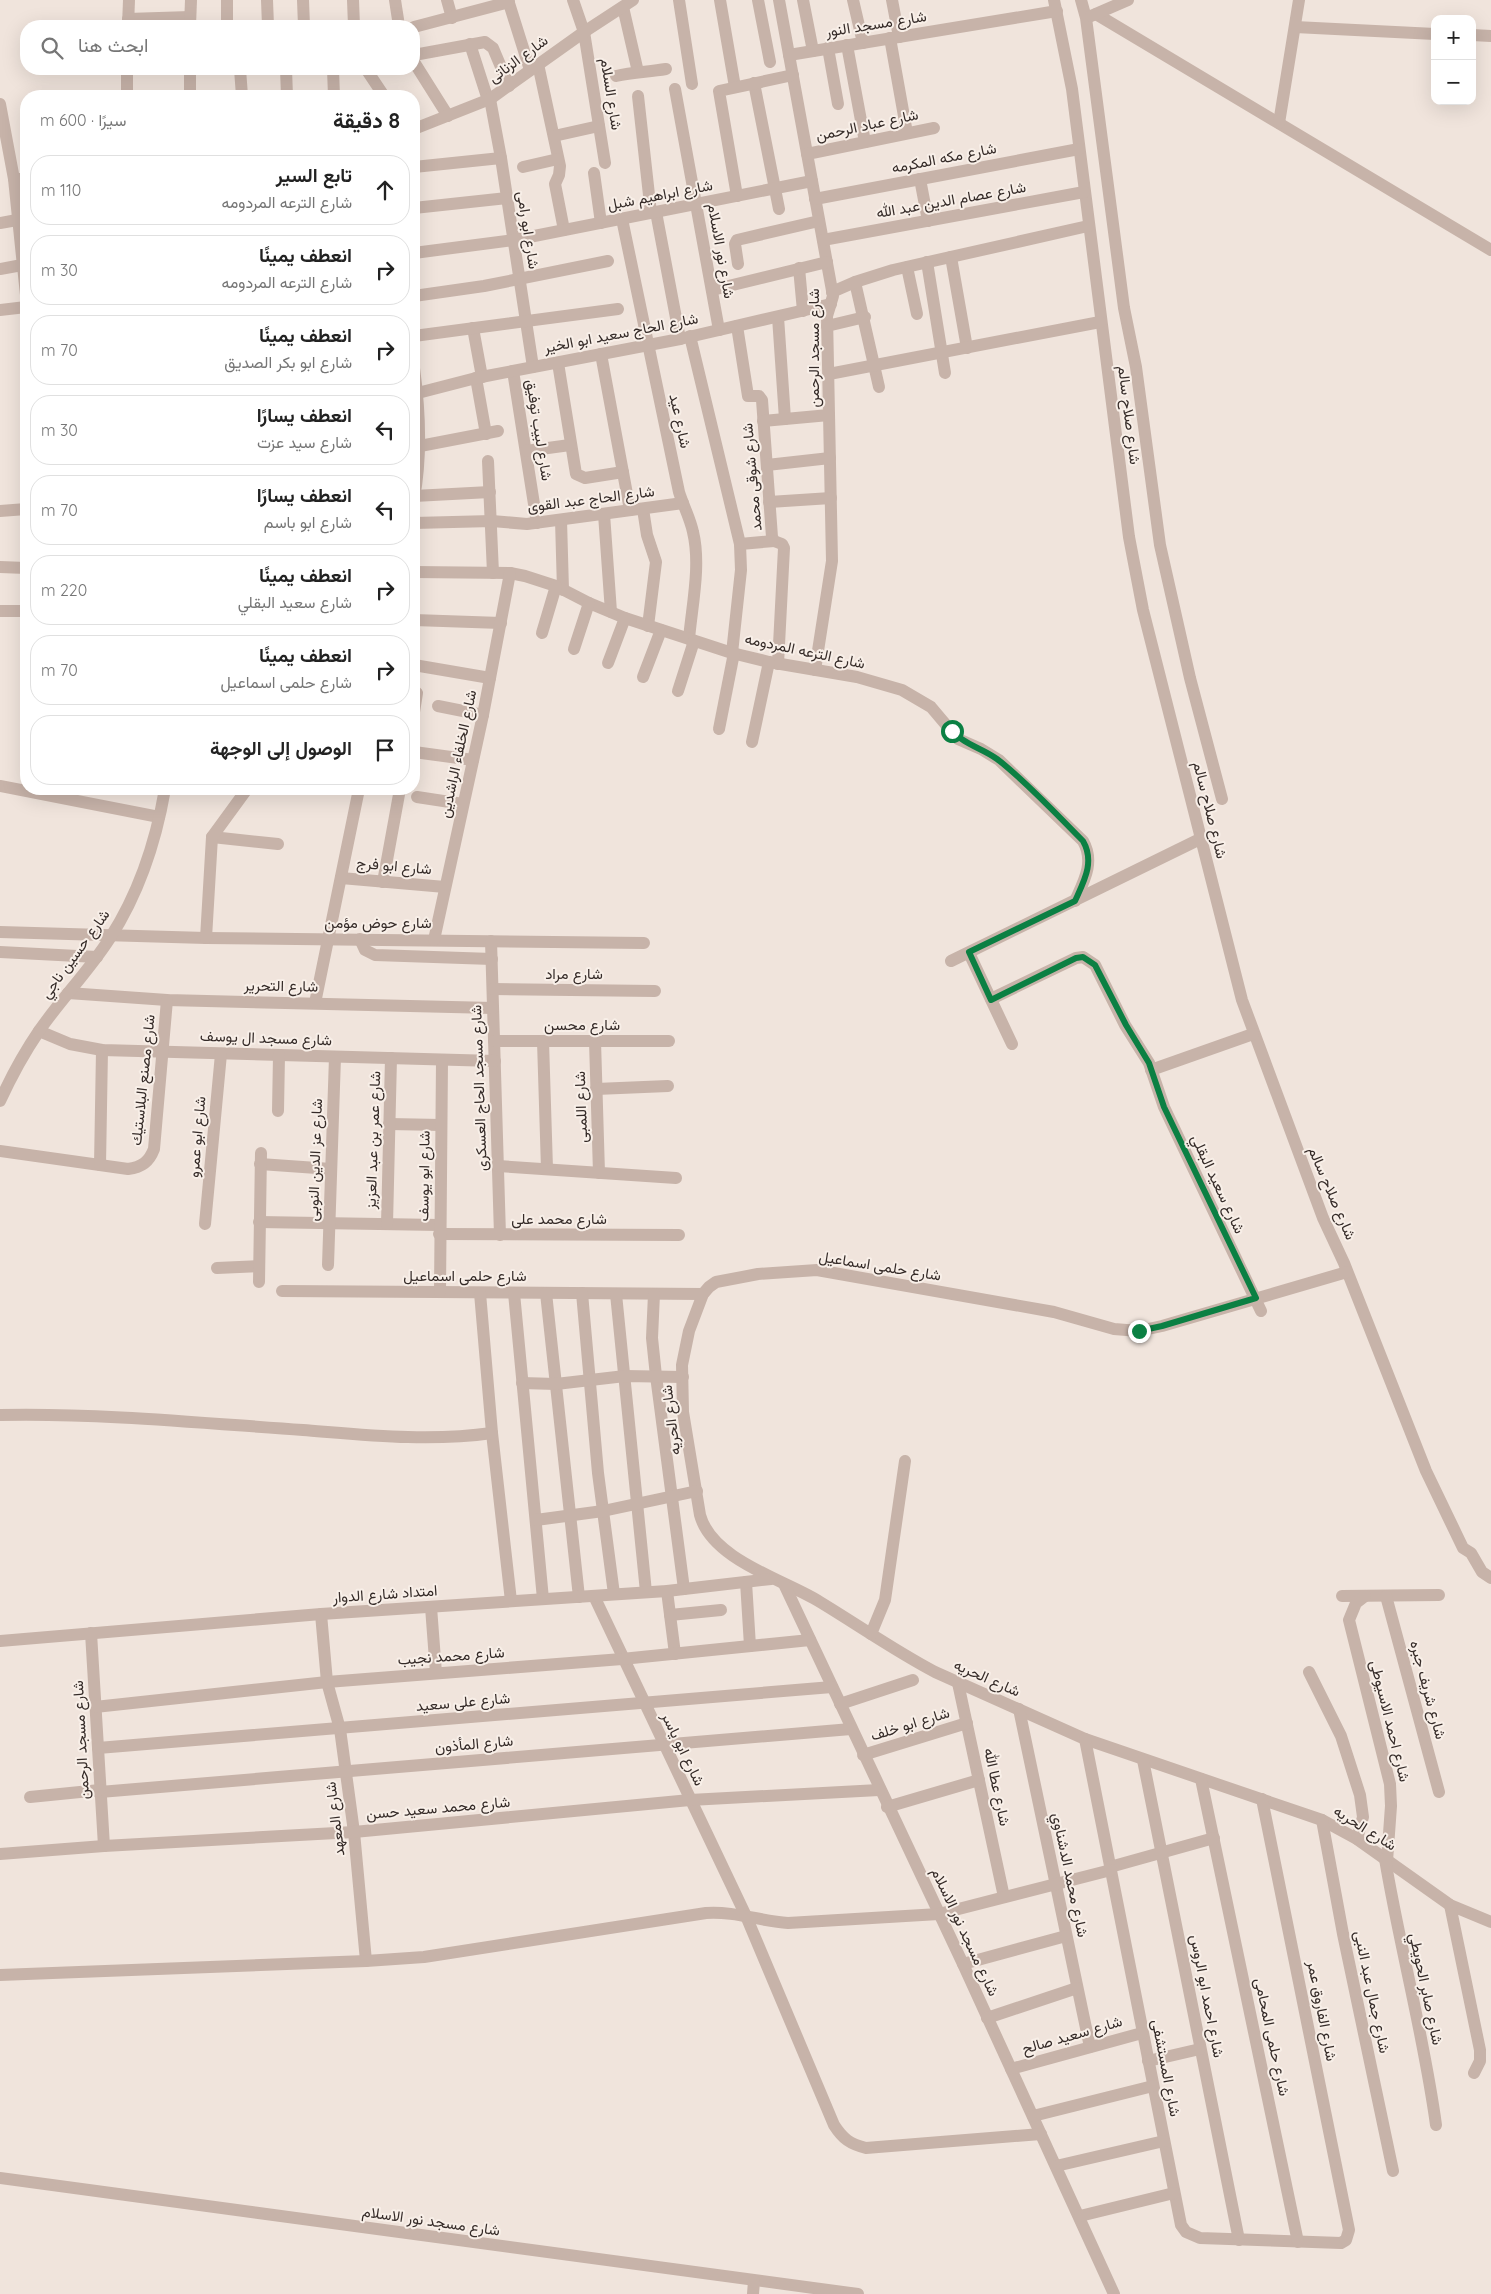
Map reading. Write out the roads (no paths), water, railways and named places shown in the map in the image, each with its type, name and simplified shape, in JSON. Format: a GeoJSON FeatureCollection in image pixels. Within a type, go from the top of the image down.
{"type":"FeatureCollection","features":[{"type":"Feature","properties":{"kind":"street"},"geometry":{"type":"LineString","coordinates":[[128,20],[129,0]]}},
{"type":"Feature","properties":{"kind":"street"},"geometry":{"type":"LineString","coordinates":[[190,0],[190,20]]}},
{"type":"Feature","properties":{"kind":"street"},"geometry":{"type":"LineString","coordinates":[[226,0],[227,20]]}},
{"type":"Feature","properties":{"kind":"street"},"geometry":{"type":"LineString","coordinates":[[268,0],[268,20]]}},
{"type":"Feature","properties":{"kind":"street"},"geometry":{"type":"LineString","coordinates":[[303,0],[304,20]]}},
{"type":"Feature","properties":{"kind":"street"},"geometry":{"type":"LineString","coordinates":[[353,0],[354,20]]}},
{"type":"Feature","properties":{"kind":"street"},"geometry":{"type":"LineString","coordinates":[[395,0],[398,20]]}},
{"type":"Feature","properties":{"kind":"street"},"geometry":{"type":"LineString","coordinates":[[447,0],[452,18]]}},
{"type":"Feature","properties":{"kind":"street","name":"شارع السلام"},"geometry":{"type":"LineString","coordinates":[[573,0],[584,32],[605,162]]}},
{"type":"Feature","properties":{"kind":"street"},"geometry":{"type":"LineString","coordinates":[[679,0],[692,84]]}},
{"type":"Feature","properties":{"kind":"street"},"geometry":{"type":"LineString","coordinates":[[720,0],[735,87]]}},
{"type":"Feature","properties":{"kind":"street"},"geometry":{"type":"LineString","coordinates":[[758,0],[770,62]]}},
{"type":"Feature","properties":{"kind":"street","name":"شارع مسجد الرحمن"},"geometry":{"type":"LineString","coordinates":[[779,0],[832,298],[828,311],[827,326],[832,562],[815,670]]}},
{"type":"Feature","properties":{"kind":"street"},"geometry":{"type":"LineString","coordinates":[[803,0],[813,51]]}},
{"type":"Feature","properties":{"kind":"street"},"geometry":{"type":"LineString","coordinates":[[853,0],[863,43]]}},
{"type":"Feature","properties":{"kind":"street"},"geometry":{"type":"LineString","coordinates":[[892,0],[894,37],[908,133]]}},
{"type":"Feature","properties":{"kind":"street"},"geometry":{"type":"LineString","coordinates":[[1080,0],[1091,16],[1279,124],[1491,250]]}},
{"type":"Feature","properties":{"kind":"street"},"geometry":{"type":"LineString","coordinates":[[1091,16],[1128,0]]}},
{"type":"Feature","properties":{"kind":"street"},"geometry":{"type":"LineString","coordinates":[[1279,124],[1299,0]]}},
{"type":"Feature","properties":{"kind":"street"},"geometry":{"type":"LineString","coordinates":[[420,26],[509,1],[534,67],[554,136],[560,170],[555,184],[564,230]]}},
{"type":"Feature","properties":{"kind":"street"},"geometry":{"type":"LineString","coordinates":[[625,4],[638,72]]}},
{"type":"Feature","properties":{"kind":"street","name":"شارع الزناتى"},"geometry":{"type":"LineString","coordinates":[[420,127],[489,99],[625,4]]}},
{"type":"Feature","properties":{"kind":"street","name":"شارع مسجد النور"},"geometry":{"type":"LineString","coordinates":[[789,55],[863,43],[1055,5]]}},
{"type":"Feature","properties":{"kind":"street","name":"شارع صلاح سالم"},"geometry":{"type":"LineString","coordinates":[[1055,5],[1072,90],[1119,470],[1132,555],[1143,610],[1242,1000],[1309,1183],[1445,1513],[1463,1548],[1471,1553],[1482,1572],[1491,1578]]}},
{"type":"Feature","properties":{"kind":"street"},"geometry":{"type":"LineString","coordinates":[[1091,16],[1124,308],[1136,367],[1160,544],[1190,678],[1222,798]]}},
{"type":"Feature","properties":{"kind":"street"},"geometry":{"type":"LineString","coordinates":[[1295,27],[1431,34]]}},
{"type":"Feature","properties":{"kind":"street"},"geometry":{"type":"LineString","coordinates":[[1476,35],[1491,36]]}},
{"type":"Feature","properties":{"kind":"street"},"geometry":{"type":"LineString","coordinates":[[420,54],[485,42],[490,44],[509,86]]}},
{"type":"Feature","properties":{"kind":"street","name":"شارع ابو رامى"},"geometry":{"type":"LineString","coordinates":[[470,44],[489,99],[501,158],[533,368]]}},
{"type":"Feature","properties":{"kind":"street"},"geometry":{"type":"LineString","coordinates":[[847,45],[865,142]]}},
{"type":"Feature","properties":{"kind":"street"},"geometry":{"type":"LineString","coordinates":[[828,48],[838,104]]}},
{"type":"Feature","properties":{"kind":"street"},"geometry":{"type":"LineString","coordinates":[[616,76],[638,72],[643,74],[666,69]]}},
{"type":"Feature","properties":{"kind":"street"},"geometry":{"type":"LineString","coordinates":[[420,72],[448,116]]}},
{"type":"Feature","properties":{"kind":"street"},"geometry":{"type":"LineString","coordinates":[[127,75],[127,90]]}},
{"type":"Feature","properties":{"kind":"street"},"geometry":{"type":"LineString","coordinates":[[190,75],[190,90]]}},
{"type":"Feature","properties":{"kind":"street"},"geometry":{"type":"LineString","coordinates":[[240,75],[242,90]]}},
{"type":"Feature","properties":{"kind":"street"},"geometry":{"type":"LineString","coordinates":[[286,75],[287,90]]}},
{"type":"Feature","properties":{"kind":"street"},"geometry":{"type":"LineString","coordinates":[[333,75],[334,90]]}},
{"type":"Feature","properties":{"kind":"street"},"geometry":{"type":"LineString","coordinates":[[370,75],[380,90]]}},
{"type":"Feature","properties":{"kind":"street"},"geometry":{"type":"LineString","coordinates":[[737,196],[718,92],[793,75]]}},
{"type":"Feature","properties":{"kind":"street"},"geometry":{"type":"LineString","coordinates":[[754,83],[779,209]]}},
{"type":"Feature","properties":{"kind":"street","name":"شارع نور الاسلام"},"geometry":{"type":"LineString","coordinates":[[675,89],[719,330]]}},
{"type":"Feature","properties":{"kind":"street"},"geometry":{"type":"LineString","coordinates":[[638,96],[654,213],[740,544],[741,570],[733,653],[719,729]]}},
{"type":"Feature","properties":{"kind":"street"},"geometry":{"type":"LineString","coordinates":[[0,104],[20,179],[18,220],[20,242]]}},
{"type":"Feature","properties":{"kind":"street"},"geometry":{"type":"LineString","coordinates":[[554,136],[599,126]]}},
{"type":"Feature","properties":{"kind":"street","name":"شارع عباد الرحمن"},"geometry":{"type":"LineString","coordinates":[[807,154],[934,128]]}},
{"type":"Feature","properties":{"kind":"street","name":"شارع مكه المكرمه"},"geometry":{"type":"LineString","coordinates":[[815,199],[1079,148]]}},
{"type":"Feature","properties":{"kind":"street"},"geometry":{"type":"LineString","coordinates":[[420,166],[501,158]]}},
{"type":"Feature","properties":{"kind":"street"},"geometry":{"type":"LineString","coordinates":[[523,167],[558,159]]}},
{"type":"Feature","properties":{"kind":"street"},"geometry":{"type":"LineString","coordinates":[[594,173],[600,223]]}},
{"type":"Feature","properties":{"kind":"street"},"geometry":{"type":"LineString","coordinates":[[920,179],[928,221]]}},
{"type":"Feature","properties":{"kind":"street","name":"شارع ابراهيم شبل"},"geometry":{"type":"LineString","coordinates":[[420,252],[514,240],[812,181]]}},
{"type":"Feature","properties":{"kind":"street","name":"شارع عصام الدين عبد الله"},"geometry":{"type":"LineString","coordinates":[[823,240],[1084,192]]}},
{"type":"Feature","properties":{"kind":"street"},"geometry":{"type":"LineString","coordinates":[[420,207],[507,198]]}},
{"type":"Feature","properties":{"kind":"street","name":"شارع عيد"},"geometry":{"type":"LineString","coordinates":[[622,219],[647,345],[682,503],[693,531],[696,548],[692,640],[678,691]]}},
{"type":"Feature","properties":{"kind":"street"},"geometry":{"type":"LineString","coordinates":[[0,223],[18,220]]}},
{"type":"Feature","properties":{"kind":"street"},"geometry":{"type":"LineString","coordinates":[[738,264],[735,244],[737,240],[819,221]]}},
{"type":"Feature","properties":{"kind":"street","name":"شارع الحاج سعيد ابو الخير"},"geometry":{"type":"LineString","coordinates":[[420,393],[479,377],[647,345],[803,311],[832,298],[856,282],[927,262],[1088,226]]}},
{"type":"Feature","properties":{"kind":"street"},"geometry":{"type":"LineString","coordinates":[[951,257],[967,348]]}},
{"type":"Feature","properties":{"kind":"street"},"geometry":{"type":"LineString","coordinates":[[420,295],[484,286],[608,261]]}},
{"type":"Feature","properties":{"kind":"street"},"geometry":{"type":"LineString","coordinates":[[712,290],[827,262]]}},
{"type":"Feature","properties":{"kind":"street"},"geometry":{"type":"LineString","coordinates":[[927,262],[945,373]]}},
{"type":"Feature","properties":{"kind":"street"},"geometry":{"type":"LineString","coordinates":[[0,268],[20,265]]}},
{"type":"Feature","properties":{"kind":"street"},"geometry":{"type":"LineString","coordinates":[[907,267],[917,314]]}},
{"type":"Feature","properties":{"kind":"street"},"geometry":{"type":"LineString","coordinates":[[800,268],[803,311]]}},
{"type":"Feature","properties":{"kind":"street"},"geometry":{"type":"LineString","coordinates":[[856,282],[865,316],[879,387]]}},
{"type":"Feature","properties":{"kind":"street"},"geometry":{"type":"LineString","coordinates":[[0,310],[20,308]]}},
{"type":"Feature","properties":{"kind":"street"},"geometry":{"type":"LineString","coordinates":[[420,335],[618,309]]}},
{"type":"Feature","properties":{"kind":"street"},"geometry":{"type":"LineString","coordinates":[[778,316],[785,419]]}},
{"type":"Feature","properties":{"kind":"street"},"geometry":{"type":"LineString","coordinates":[[827,326],[865,316]]}},
{"type":"Feature","properties":{"kind":"street"},"geometry":{"type":"LineString","coordinates":[[829,374],[1100,322]]}},
{"type":"Feature","properties":{"kind":"street","name":"شارع شوقى محمد"},"geometry":{"type":"LineString","coordinates":[[737,326],[748,396],[761,398],[774,541],[782,544],[784,548],[773,663]]}},
{"type":"Feature","properties":{"kind":"street"},"geometry":{"type":"LineString","coordinates":[[420,446],[492,433],[479,377],[473,328]]}},
{"type":"Feature","properties":{"kind":"street"},"geometry":{"type":"LineString","coordinates":[[601,354],[623,472],[656,562],[648,626]]}},
{"type":"Feature","properties":{"kind":"street"},"geometry":{"type":"LineString","coordinates":[[558,363],[576,474],[580,477],[623,472]]}},
{"type":"Feature","properties":{"kind":"street","name":"شارع لبيب توفيق"},"geometry":{"type":"LineString","coordinates":[[513,371],[537,523]]}},
{"type":"Feature","properties":{"kind":"street"},"geometry":{"type":"LineString","coordinates":[[763,421],[830,415]]}},
{"type":"Feature","properties":{"kind":"street"},"geometry":{"type":"LineString","coordinates":[[526,451],[570,445]]}},
{"type":"Feature","properties":{"kind":"street"},"geometry":{"type":"LineString","coordinates":[[767,465],[830,458]]}},
{"type":"Feature","properties":{"kind":"street"},"geometry":{"type":"LineString","coordinates":[[488,461],[493,573]]}},
{"type":"Feature","properties":{"kind":"street"},"geometry":{"type":"LineString","coordinates":[[420,497],[490,492]]}},
{"type":"Feature","properties":{"kind":"street"},"geometry":{"type":"LineString","coordinates":[[770,502],[831,498]]}},
{"type":"Feature","properties":{"kind":"street","name":"شارع الحاج عبد القوى"},"geometry":{"type":"LineString","coordinates":[[420,523],[492,521],[537,523],[682,503]]}},
{"type":"Feature","properties":{"kind":"street"},"geometry":{"type":"LineString","coordinates":[[0,511],[20,509]]}},
{"type":"Feature","properties":{"kind":"street"},"geometry":{"type":"LineString","coordinates":[[604,514],[611,612]]}},
{"type":"Feature","properties":{"kind":"street"},"geometry":{"type":"LineString","coordinates":[[542,633],[560,588],[562,520]]}},
{"type":"Feature","properties":{"kind":"street"},"geometry":{"type":"LineString","coordinates":[[740,544],[774,541]]}},
{"type":"Feature","properties":{"kind":"street"},"geometry":{"type":"LineString","coordinates":[[0,567],[20,568]]}},
{"type":"Feature","properties":{"kind":"street","name":"شارع الترعه المردومه"},"geometry":{"type":"LineString","coordinates":[[420,572],[510,573],[525,576],[560,588],[624,618],[733,653],[773,663],[857,678],[902,690],[917,697],[931,707],[958,738],[982,749],[999,760],[1074,832],[1087,849],[1088,866],[1075,901]]}},
{"type":"Feature","properties":{"kind":"street","name":"شارع الخلفاء الراشدين"},"geometry":{"type":"LineString","coordinates":[[434,940],[483,715],[510,573]]}},
{"type":"Feature","properties":{"kind":"street"},"geometry":{"type":"LineString","coordinates":[[574,649],[589,603]]}},
{"type":"Feature","properties":{"kind":"street"},"geometry":{"type":"LineString","coordinates":[[0,612],[20,611]]}},
{"type":"Feature","properties":{"kind":"street"},"geometry":{"type":"LineString","coordinates":[[608,663],[624,618]]}},
{"type":"Feature","properties":{"kind":"street"},"geometry":{"type":"LineString","coordinates":[[420,620],[501,622]]}},
{"type":"Feature","properties":{"kind":"street"},"geometry":{"type":"LineString","coordinates":[[643,677],[661,630]]}},
{"type":"Feature","properties":{"kind":"street"},"geometry":{"type":"LineString","coordinates":[[752,742],[773,663]]}},
{"type":"Feature","properties":{"kind":"street"},"geometry":{"type":"LineString","coordinates":[[420,666],[490,678]]}},
{"type":"Feature","properties":{"kind":"street"},"geometry":{"type":"LineString","coordinates":[[438,706],[483,715]]}},
{"type":"Feature","properties":{"kind":"street"},"geometry":{"type":"LineString","coordinates":[[420,753],[473,760]]}},
{"type":"Feature","properties":{"kind":"street"},"geometry":{"type":"LineString","coordinates":[[0,786],[20,790]]}},
{"type":"Feature","properties":{"kind":"street"},"geometry":{"type":"LineString","coordinates":[[46,795],[160,817]]}},
{"type":"Feature","properties":{"kind":"street","name":"شارع حسين ناجي"},"geometry":{"type":"LineString","coordinates":[[0,1101],[21,1059],[39,1031],[97,957],[128,908],[141,878],[160,817],[164,795]]}},
{"type":"Feature","properties":{"kind":"street"},"geometry":{"type":"LineString","coordinates":[[206,938],[212,838],[243,795]]}},
{"type":"Feature","properties":{"kind":"street"},"geometry":{"type":"LineString","coordinates":[[315,1003],[356,795]]}},
{"type":"Feature","properties":{"kind":"street"},"geometry":{"type":"LineString","coordinates":[[383,882],[399,795]]}},
{"type":"Feature","properties":{"kind":"street"},"geometry":{"type":"LineString","coordinates":[[417,797],[463,804]]}},
{"type":"Feature","properties":{"kind":"street"},"geometry":{"type":"LineString","coordinates":[[212,838],[278,844]]}},
{"type":"Feature","properties":{"kind":"street"},"geometry":{"type":"LineString","coordinates":[[951,961],[1200,839]]}},
{"type":"Feature","properties":{"kind":"street","name":"شارع ابو فرج"},"geometry":{"type":"LineString","coordinates":[[340,878],[445,887]]}},
{"type":"Feature","properties":{"kind":"street","name":"شارع حوض مؤمن"},"geometry":{"type":"LineString","coordinates":[[0,932],[111,937],[644,943]]}},
{"type":"Feature","properties":{"kind":"street"},"geometry":{"type":"LineString","coordinates":[[360,939],[364,950],[375,955],[492,959]]}},
{"type":"Feature","properties":{"kind":"street","name":"شارع مسجد الحاج العسكرى"},"geometry":{"type":"LineString","coordinates":[[491,941],[500,1235]]}},
{"type":"Feature","properties":{"kind":"street"},"geometry":{"type":"LineString","coordinates":[[0,952],[97,957]]}},
{"type":"Feature","properties":{"kind":"street"},"geometry":{"type":"LineString","coordinates":[[969,952],[1012,1044]]}},
{"type":"Feature","properties":{"kind":"street","name":"شارع سعيد البقلي"},"geometry":{"type":"LineString","coordinates":[[991,1000],[1076,958],[1083,957],[1089,960],[1100,972],[1151,1070],[1164,1107],[1258,1304]]}},
{"type":"Feature","properties":{"kind":"street","name":"شارع مراد"},"geometry":{"type":"LineString","coordinates":[[493,989],[655,990]]}},
{"type":"Feature","properties":{"kind":"street","name":"شارع التحرير"},"geometry":{"type":"LineString","coordinates":[[68,993],[167,1000],[493,1008]]}},
{"type":"Feature","properties":{"kind":"street","name":"شارع مصنع البلاستيك"},"geometry":{"type":"LineString","coordinates":[[0,1151],[100,1165],[137,1168],[145,1164],[151,1158],[154,1149],[167,1000]]}},
{"type":"Feature","properties":{"kind":"street","name":"شارع مسجد ال يوسف"},"geometry":{"type":"LineString","coordinates":[[39,1031],[70,1044],[102,1050],[495,1061]]}},
{"type":"Feature","properties":{"kind":"street"},"geometry":{"type":"LineString","coordinates":[[1151,1070],[1253,1034]]}},
{"type":"Feature","properties":{"kind":"street","name":"شارع محسن"},"geometry":{"type":"LineString","coordinates":[[494,1041],[669,1041]]}},
{"type":"Feature","properties":{"kind":"street"},"geometry":{"type":"LineString","coordinates":[[543,1041],[547,1169]]}},
{"type":"Feature","properties":{"kind":"street","name":"شارع اللمبى"},"geometry":{"type":"LineString","coordinates":[[595,1041],[599,1173]]}},
{"type":"Feature","properties":{"kind":"street"},"geometry":{"type":"LineString","coordinates":[[100,1165],[102,1050]]}},
{"type":"Feature","properties":{"kind":"street","name":"شارع ابو عمرو"},"geometry":{"type":"LineString","coordinates":[[205,1224],[221,1054]]}},
{"type":"Feature","properties":{"kind":"street"},"geometry":{"type":"LineString","coordinates":[[278,1111],[279,1056]]}},
{"type":"Feature","properties":{"kind":"street","name":"شارع عز الدين النوبى"},"geometry":{"type":"LineString","coordinates":[[328,1265],[336,1056]]}},
{"type":"Feature","properties":{"kind":"street","name":"شارع عمر بن عبد العزيز"},"geometry":{"type":"LineString","coordinates":[[386,1224],[391,1058]]}},
{"type":"Feature","properties":{"kind":"street","name":"شارع ابو يوسف"},"geometry":{"type":"LineString","coordinates":[[440,1292],[439,1230],[442,1060]]}},
{"type":"Feature","properties":{"kind":"street"},"geometry":{"type":"LineString","coordinates":[[596,1089],[668,1086]]}},
{"type":"Feature","properties":{"kind":"street"},"geometry":{"type":"LineString","coordinates":[[389,1124],[441,1126]]}},
{"type":"Feature","properties":{"kind":"street"},"geometry":{"type":"LineString","coordinates":[[259,1282],[260,1159],[331,1169]]}},
{"type":"Feature","properties":{"kind":"street"},"geometry":{"type":"LineString","coordinates":[[498,1166],[676,1178]]}},
{"type":"Feature","properties":{"kind":"street","name":"شارع محمد على"},"geometry":{"type":"LineString","coordinates":[[259,1222],[386,1224],[500,1235],[679,1235]]}},
{"type":"Feature","properties":{"kind":"street"},"geometry":{"type":"LineString","coordinates":[[217,1268],[259,1266]]}},
{"type":"Feature","properties":{"kind":"street","name":"شارع حلمى اسماعيل"},"geometry":{"type":"LineString","coordinates":[[282,1291],[704,1294],[709,1287],[727,1278],[817,1270],[1054,1312],[1114,1329],[1139,1331],[1258,1304],[1347,1272]]}},
{"type":"Feature","properties":{"kind":"street"},"geometry":{"type":"LineString","coordinates":[[480,1293],[492,1433],[511,1601]]}},
{"type":"Feature","properties":{"kind":"street"},"geometry":{"type":"LineString","coordinates":[[514,1293],[543,1599]]}},
{"type":"Feature","properties":{"kind":"street"},"geometry":{"type":"LineString","coordinates":[[546,1293],[579,1597]]}},
{"type":"Feature","properties":{"kind":"street"},"geometry":{"type":"LineString","coordinates":[[582,1294],[603,1511],[614,1594]]}},
{"type":"Feature","properties":{"kind":"street"},"geometry":{"type":"LineString","coordinates":[[616,1294],[646,1592]]}},
{"type":"Feature","properties":{"kind":"street"},"geometry":{"type":"LineString","coordinates":[[654,1294],[652,1338],[684,1589]]}},
{"type":"Feature","properties":{"kind":"street","name":"شارع الحريه"},"geometry":{"type":"LineString","coordinates":[[704,1294],[688,1336],[684,1354],[684,1412],[703,1526],[712,1538],[760,1574],[810,1595],[912,1660],[958,1683],[1085,1739],[1322,1820],[1357,1839],[1450,1905],[1491,1922]]}},
{"type":"Feature","properties":{"kind":"street"},"geometry":{"type":"LineString","coordinates":[[522,1383],[590,1382],[625,1376],[683,1377]]}},
{"type":"Feature","properties":{"kind":"street"},"geometry":{"type":"LineString","coordinates":[[0,1415],[170,1420],[395,1437],[460,1437],[492,1433]]}},
{"type":"Feature","properties":{"kind":"street"},"geometry":{"type":"LineString","coordinates":[[871,1634],[885,1600],[905,1461]]}},
{"type":"Feature","properties":{"kind":"street"},"geometry":{"type":"LineString","coordinates":[[536,1520],[603,1511],[697,1491]]}},
{"type":"Feature","properties":{"kind":"street","name":"امتداد شارع الدوار"},"geometry":{"type":"LineString","coordinates":[[0,1641],[321,1614],[667,1591],[771,1579]]}},
{"type":"Feature","properties":{"kind":"street"},"geometry":{"type":"LineString","coordinates":[[746,1582],[750,1646]]}},
{"type":"Feature","properties":{"kind":"street","name":"شارع مسجد نور الاسلام"},"geometry":{"type":"LineString","coordinates":[[784,1584],[887,1807],[963,1964],[1080,2216],[1114,2294]]}},
{"type":"Feature","properties":{"kind":"street"},"geometry":{"type":"LineString","coordinates":[[667,1591],[675,1654]]}},
{"type":"Feature","properties":{"kind":"street"},"geometry":{"type":"LineString","coordinates":[[1342,1596],[1439,1595]]}},
{"type":"Feature","properties":{"kind":"street","name":"شارع ابو ياسر"},"geometry":{"type":"LineString","coordinates":[[594,1596],[622,1659],[746,1916],[834,2125],[842,2137],[853,2145],[866,2148],[1041,2134]]}},
{"type":"Feature","properties":{"kind":"street","name":"شارع احمد الاسيوطى"},"geometry":{"type":"LineString","coordinates":[[1365,1596],[1356,1604],[1349,1620],[1390,1784],[1391,1806],[1386,1860]]}},
{"type":"Feature","properties":{"kind":"street","name":"شارع شريف جبره"},"geometry":{"type":"LineString","coordinates":[[1386,1596],[1439,1792]]}},
{"type":"Feature","properties":{"kind":"street"},"geometry":{"type":"LineString","coordinates":[[431,1607],[436,1673]]}},
{"type":"Feature","properties":{"kind":"street"},"geometry":{"type":"LineString","coordinates":[[670,1615],[721,1610]]}},
{"type":"Feature","properties":{"kind":"street","name":"شارع المعهد"},"geometry":{"type":"LineString","coordinates":[[321,1614],[327,1682],[340,1729],[354,1832],[366,1961]]}},
{"type":"Feature","properties":{"kind":"street","name":"شارع مسجد الرحمن"},"geometry":{"type":"LineString","coordinates":[[91,1633],[104,1846]]}},
{"type":"Feature","properties":{"kind":"street","name":"شارع محمد نجيب"},"geometry":{"type":"LineString","coordinates":[[95,1707],[327,1682],[622,1659],[810,1640]]}},
{"type":"Feature","properties":{"kind":"street"},"geometry":{"type":"LineString","coordinates":[[1309,1672],[1341,1736],[1360,1794],[1363,1817],[1357,1839]]}},
{"type":"Feature","properties":{"kind":"street"},"geometry":{"type":"LineString","coordinates":[[840,1704],[913,1680]]}},
{"type":"Feature","properties":{"kind":"street","name":"شارع عطا الله"},"geometry":{"type":"LineString","coordinates":[[958,1683],[1004,1897]]}},
{"type":"Feature","properties":{"kind":"street","name":"شارع على سعيد"},"geometry":{"type":"LineString","coordinates":[[98,1748],[832,1687]]}},
{"type":"Feature","properties":{"kind":"street","name":"شارع محمد الدشناوي"},"geometry":{"type":"LineString","coordinates":[[1018,1709],[1090,2047]]}},
{"type":"Feature","properties":{"kind":"street","name":"شارع ابو خلف"},"geometry":{"type":"LineString","coordinates":[[863,1755],[967,1723]]}},
{"type":"Feature","properties":{"kind":"street","name":"شارع المأذون"},"geometry":{"type":"LineString","coordinates":[[30,1798],[851,1729]]}},
{"type":"Feature","properties":{"kind":"street","name":"شارع المستشفى"},"geometry":{"type":"LineString","coordinates":[[1085,1739],[1181,2225],[1186,2232],[1200,2238],[1298,2242],[1341,2243],[1346,2240],[1349,2230]]}},
{"type":"Feature","properties":{"kind":"street","name":"شارع احمد ابو الروس"},"geometry":{"type":"LineString","coordinates":[[1143,1760],[1239,2240]]}},
{"type":"Feature","properties":{"kind":"street","name":"شارع حلمى المحامى"},"geometry":{"type":"LineString","coordinates":[[1201,1778],[1298,2242]]}},
{"type":"Feature","properties":{"kind":"street"},"geometry":{"type":"LineString","coordinates":[[887,1807],[979,1780]]}},
{"type":"Feature","properties":{"kind":"street","name":"شارع محمد سعيد حسن"},"geometry":{"type":"LineString","coordinates":[[0,1854],[104,1846],[354,1832],[690,1800],[880,1790]]}},
{"type":"Feature","properties":{"kind":"street","name":"شارع الفاروق عمر"},"geometry":{"type":"LineString","coordinates":[[1262,1798],[1349,2230]]}},
{"type":"Feature","properties":{"kind":"street","name":"شارع جمال عبد النبى"},"geometry":{"type":"LineString","coordinates":[[1322,1820],[1343,1934],[1393,2171]]}},
{"type":"Feature","properties":{"kind":"street"},"geometry":{"type":"LineString","coordinates":[[0,1975],[366,1961],[424,1956],[721,1912],[763,1921],[788,1923],[939,1914],[1110,1869],[1214,1838]]}},
{"type":"Feature","properties":{"kind":"street","name":"شارع صابر الحويطي"},"geometry":{"type":"LineString","coordinates":[[1386,1860],[1398,1936],[1433,2097],[1436,2125]]}},
{"type":"Feature","properties":{"kind":"street"},"geometry":{"type":"LineString","coordinates":[[1450,1905],[1480,2050],[1480,2061],[1474,2073]]}},
{"type":"Feature","properties":{"kind":"street"},"geometry":{"type":"LineString","coordinates":[[963,1964],[1066,1936]]}},
{"type":"Feature","properties":{"kind":"street"},"geometry":{"type":"LineString","coordinates":[[987,2018],[1077,1988]]}},
{"type":"Feature","properties":{"kind":"street","name":"شارع سعيد صالح"},"geometry":{"type":"LineString","coordinates":[[1011,2070],[1142,2033]]}},
{"type":"Feature","properties":{"kind":"street"},"geometry":{"type":"LineString","coordinates":[[1148,2061],[1200,2048]]}},
{"type":"Feature","properties":{"kind":"street"},"geometry":{"type":"LineString","coordinates":[[1033,2116],[1153,2086]]}},
{"type":"Feature","properties":{"kind":"street"},"geometry":{"type":"LineString","coordinates":[[1056,2166],[1164,2141]]}},
{"type":"Feature","properties":{"kind":"street","name":"شارع مسجد نور الاسلام"},"geometry":{"type":"LineString","coordinates":[[0,2178],[753,2288],[858,2294]]}},
{"type":"Feature","properties":{"kind":"street"},"geometry":{"type":"LineString","coordinates":[[1080,2216],[1174,2193]]}}]}
